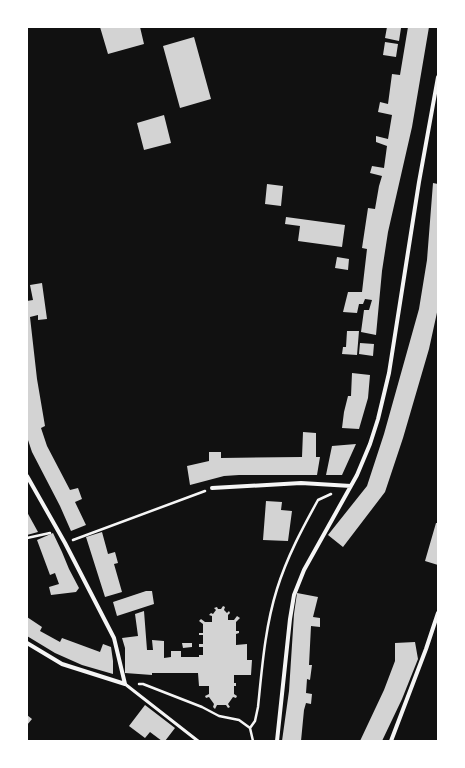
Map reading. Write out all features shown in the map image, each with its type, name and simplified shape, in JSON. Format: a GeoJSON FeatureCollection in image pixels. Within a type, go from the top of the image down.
{"type":"FeatureCollection","features":[{"type":"Feature","properties":{"kind":"street"},"geometry":{"type":"LineString","coordinates":[[277,741],[294,595],[304,570],[351,486],[370,444],[378,419],[388,373],[438,77]]}},
{"type":"Feature","properties":{"kind":"street"},"geometry":{"type":"LineString","coordinates":[[27,476],[59,531],[114,638],[125,684]]}},
{"type":"Feature","properties":{"kind":"street"},"geometry":{"type":"LineString","coordinates":[[212,488],[301,483],[351,486]]}},
{"type":"Feature","properties":{"kind":"street"},"geometry":{"type":"LineString","coordinates":[[391,741],[426,650],[438,613]]}},
{"type":"Feature","properties":{"kind":"street"},"geometry":{"type":"LineString","coordinates":[[27,643],[62,664],[125,684]]}},
{"type":"Feature","properties":{"kind":"lane"},"geometry":{"type":"LineString","coordinates":[[125,684],[198,741]]}},
{"type":"Feature","properties":{"kind":"path"},"geometry":{"type":"LineString","coordinates":[[65,543],[212,488]]}},
{"type":"Feature","properties":{"kind":"path"},"geometry":{"type":"LineString","coordinates":[[27,538],[59,531]]}},
{"type":"Feature","properties":{"kind":"path"},"geometry":{"type":"LineString","coordinates":[[125,684],[143,684],[202,707],[219,716],[239,720],[250,728],[253,741]]}},
{"type":"Feature","properties":{"kind":"building"},"geometry":{"type":"Polygon","coordinates":[[[100,27],[140,27],[144,44],[108,54],[100,27]]]}},
{"type":"Feature","properties":{"kind":"building"},"geometry":{"type":"Polygon","coordinates":[[[387,27],[401,28],[399,41],[385,38],[387,27]]]}},
{"type":"Feature","properties":{"kind":"building"},"geometry":{"type":"Polygon","coordinates":[[[408,27],[429,27],[412,127],[388,232],[382,271],[376,335],[361,332],[364,310],[369,310],[372,300],[365,299],[363,304],[359,304],[357,313],[343,312],[348,292],[362,292],[367,249],[362,248],[368,208],[375,209],[382,176],[370,173],[372,166],[384,168],[387,146],[376,142],[376,136],[388,139],[392,115],[378,112],[380,102],[388,104],[392,74],[400,75],[408,27]]]}},
{"type":"Feature","properties":{"kind":"building"},"geometry":{"type":"Polygon","coordinates":[[[194,37],[211,99],[180,108],[163,46],[194,37]]]}},
{"type":"Feature","properties":{"kind":"building"},"geometry":{"type":"Polygon","coordinates":[[[385,42],[398,44],[396,57],[383,55],[385,42]]]}},
{"type":"Feature","properties":{"kind":"building"},"geometry":{"type":"Polygon","coordinates":[[[164,115],[171,143],[144,150],[137,123],[164,115]]]}},
{"type":"Feature","properties":{"kind":"building"},"geometry":{"type":"Polygon","coordinates":[[[433,183],[438,184],[438,308],[429,349],[403,438],[385,492],[343,547],[328,535],[367,486],[384,434],[419,309],[427,260],[433,183]]]}},
{"type":"Feature","properties":{"kind":"building"},"geometry":{"type":"Polygon","coordinates":[[[267,184],[283,186],[281,206],[265,204],[267,184]]]}},
{"type":"Feature","properties":{"kind":"building"},"geometry":{"type":"Polygon","coordinates":[[[286,217],[345,225],[342,247],[298,241],[300,226],[285,224],[286,217]]]}},
{"type":"Feature","properties":{"kind":"building"},"geometry":{"type":"Polygon","coordinates":[[[337,257],[349,259],[348,270],[335,268],[337,257]]]}},
{"type":"Feature","properties":{"kind":"building"},"geometry":{"type":"Polygon","coordinates":[[[42,283],[47,319],[38,320],[38,315],[30,317],[37,379],[45,426],[41,428],[47,446],[70,490],[78,488],[82,499],[75,502],[86,525],[71,531],[60,506],[32,452],[27,437],[27,301],[33,300],[30,285],[42,283]]]}},
{"type":"Feature","properties":{"kind":"building"},"geometry":{"type":"Polygon","coordinates":[[[347,331],[359,331],[357,355],[342,354],[343,347],[346,347],[347,331]]]}},
{"type":"Feature","properties":{"kind":"building"},"geometry":{"type":"Polygon","coordinates":[[[360,343],[374,344],[373,356],[359,354],[360,343]]]}},
{"type":"Feature","properties":{"kind":"building"},"geometry":{"type":"Polygon","coordinates":[[[352,373],[370,375],[368,398],[359,429],[342,428],[348,396],[351,396],[352,373]]]}},
{"type":"Feature","properties":{"kind":"building"},"geometry":{"type":"Polygon","coordinates":[[[303,432],[316,433],[316,457],[320,457],[317,475],[224,476],[190,485],[187,466],[209,461],[209,452],[221,452],[221,458],[302,457],[303,432]]]}},
{"type":"Feature","properties":{"kind":"building"},"geometry":{"type":"Polygon","coordinates":[[[356,444],[342,475],[326,475],[332,446],[356,444]]]}},
{"type":"Feature","properties":{"kind":"building"},"geometry":{"type":"Polygon","coordinates":[[[266,501],[282,502],[281,510],[292,511],[288,541],[263,540],[266,501]]]}},
{"type":"Feature","properties":{"kind":"building"},"geometry":{"type":"Polygon","coordinates":[[[27,512],[38,532],[27,535],[27,512]]]}},
{"type":"Feature","properties":{"kind":"building"},"geometry":{"type":"Polygon","coordinates":[[[436,523],[438,523],[438,565],[425,561],[436,523]]]}},
{"type":"Feature","properties":{"kind":"building"},"geometry":{"type":"Polygon","coordinates":[[[102,532],[108,554],[115,552],[118,563],[114,564],[122,592],[105,597],[86,537],[102,532]]]}},
{"type":"Feature","properties":{"kind":"building"},"geometry":{"type":"Polygon","coordinates":[[[53,533],[79,588],[76,592],[51,595],[49,587],[59,584],[55,573],[50,575],[37,540],[53,533]]]}},
{"type":"Feature","properties":{"kind":"building"},"geometry":{"type":"Polygon","coordinates":[[[146,591],[152,591],[154,604],[117,616],[113,602],[146,591]]]}},
{"type":"Feature","properties":{"kind":"building"},"geometry":{"type":"Polygon","coordinates":[[[297,593],[318,597],[313,617],[320,618],[320,627],[311,626],[309,665],[312,665],[310,680],[307,679],[306,693],[312,694],[311,704],[306,703],[304,710],[301,741],[282,741],[289,691],[294,614],[297,593]]]}},
{"type":"Feature","properties":{"kind":"building"},"geometry":{"type":"Polygon","coordinates":[[[223,606],[225,607],[224,610],[227,613],[229,611],[230,613],[228,615],[228,620],[234,620],[237,616],[240,618],[236,622],[236,631],[239,631],[239,633],[236,634],[236,645],[247,644],[247,660],[252,660],[251,675],[234,675],[234,683],[236,683],[236,686],[234,686],[234,694],[237,696],[236,698],[233,697],[228,704],[230,707],[228,708],[226,705],[217,705],[215,709],[213,707],[214,704],[209,697],[206,698],[205,696],[209,694],[209,686],[199,686],[198,673],[152,673],[152,675],[125,673],[125,648],[122,638],[138,636],[135,614],[144,611],[147,650],[153,650],[152,640],[164,641],[164,658],[171,657],[171,651],[181,651],[181,657],[199,657],[199,655],[203,655],[203,647],[199,647],[199,644],[203,644],[203,635],[199,635],[199,633],[203,633],[203,624],[199,621],[201,619],[205,622],[212,622],[212,616],[209,615],[211,613],[213,614],[216,610],[214,608],[217,607],[218,609],[221,609],[223,606]]]}},
{"type":"Feature","properties":{"kind":"building"},"geometry":{"type":"Polygon","coordinates":[[[27,617],[42,627],[40,631],[60,642],[62,638],[100,652],[103,644],[111,647],[113,674],[82,665],[55,653],[27,636],[27,617]]]}},
{"type":"Feature","properties":{"kind":"building"},"geometry":{"type":"Polygon","coordinates":[[[415,642],[418,659],[402,699],[382,741],[360,741],[384,690],[395,661],[395,643],[415,642]]]}},
{"type":"Feature","properties":{"kind":"building"},"geometry":{"type":"Polygon","coordinates":[[[182,643],[192,643],[192,647],[183,648],[182,643]]]}},
{"type":"Feature","properties":{"kind":"building"},"geometry":{"type":"Polygon","coordinates":[[[145,705],[175,728],[165,741],[162,741],[150,732],[145,738],[129,726],[145,705]]]}},
{"type":"Feature","properties":{"kind":"building"},"geometry":{"type":"Polygon","coordinates":[[[27,715],[32,719],[27,725],[27,715]]]}}]}
